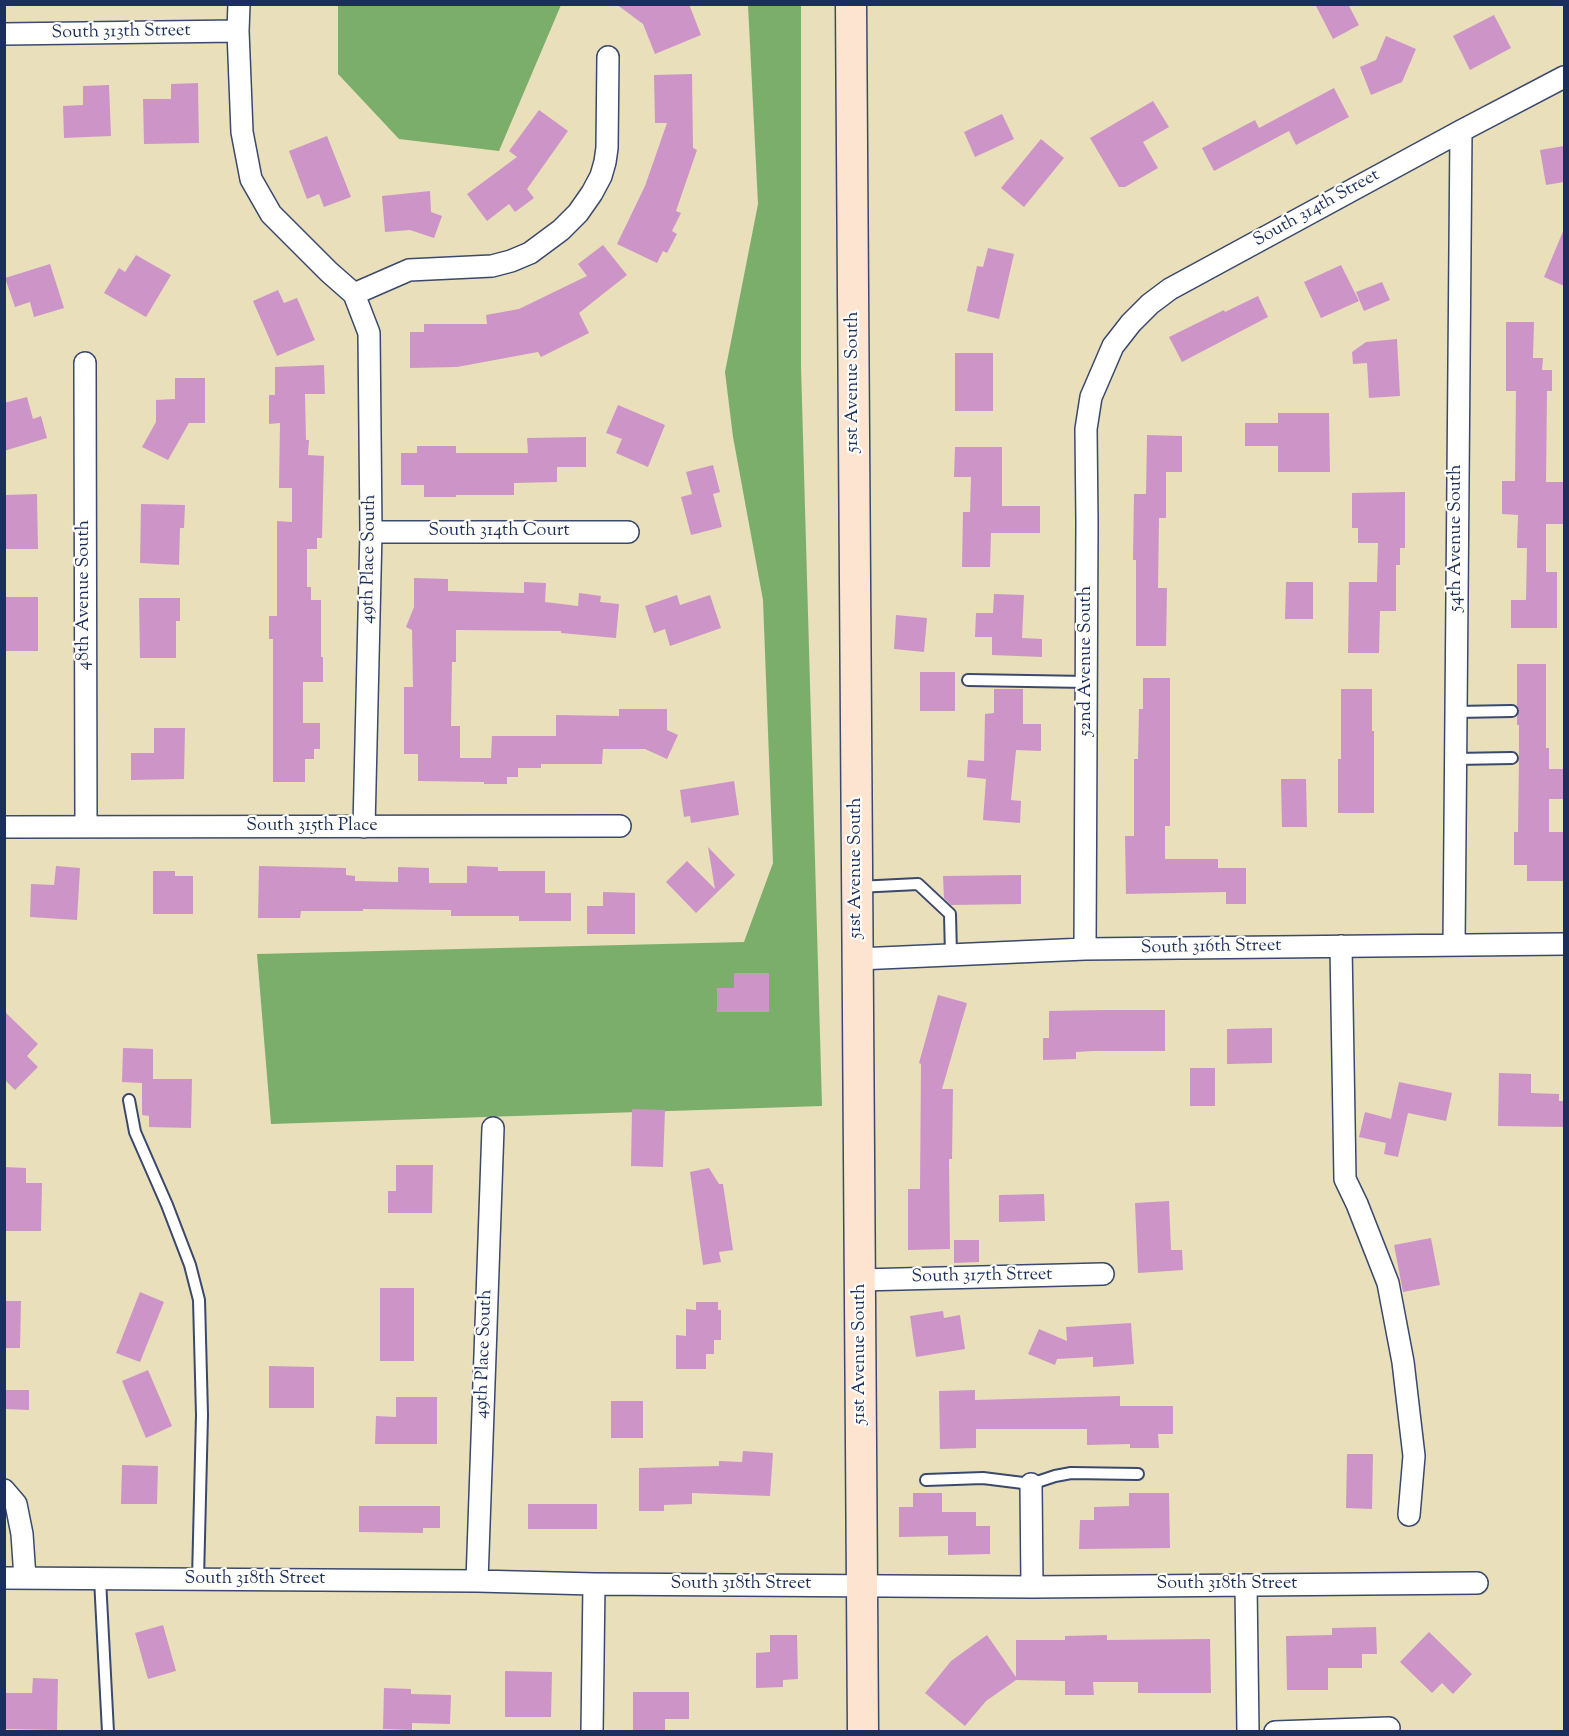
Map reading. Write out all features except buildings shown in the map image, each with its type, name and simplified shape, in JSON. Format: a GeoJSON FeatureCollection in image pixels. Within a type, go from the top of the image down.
{"type":"FeatureCollection","features":[{"type":"Feature","properties":{"kind":"main road","name":"51st Avenue South"},"geometry":{"type":"LineString","coordinates":[[851,4],[863,1731]]}},
{"type":"Feature","properties":{"kind":"street"},"geometry":{"type":"LineString","coordinates":[[239,4],[242,132],[251,179],[271,214],[354,294],[409,270],[492,266],[511,261],[530,253],[561,230],[592,194],[605,162],[608,57]]}},
{"type":"Feature","properties":{"kind":"street","name":"South 313th Street"},"geometry":{"type":"LineString","coordinates":[[4,34],[238,32]]}},
{"type":"Feature","properties":{"kind":"street","name":"South 314th Street"},"geometry":{"type":"LineString","coordinates":[[1100,374],[1113,346],[1126,328],[1150,304],[1170,289],[1564,76]]}},
{"type":"Feature","properties":{"kind":"street","name":"54th Avenue South"},"geometry":{"type":"LineString","coordinates":[[1454,945],[1461,131]]}},
{"type":"Feature","properties":{"kind":"street","name":"49th Place South"},"geometry":{"type":"LineString","coordinates":[[354,294],[369,333],[371,532],[364,827]]}},
{"type":"Feature","properties":{"kind":"street","name":"48th Avenue South"},"geometry":{"type":"LineString","coordinates":[[85,363],[86,826]]}},
{"type":"Feature","properties":{"kind":"street","name":"52nd Avenue South"},"geometry":{"type":"LineString","coordinates":[[1085,949],[1086,429],[1091,398],[1100,374]]}},
{"type":"Feature","properties":{"kind":"street","name":"South 314th Court"},"geometry":{"type":"LineString","coordinates":[[371,532],[628,532]]}},
{"type":"Feature","properties":{"kind":"street","name":"South 315th Place"},"geometry":{"type":"LineString","coordinates":[[4,827],[620,826]]}},
{"type":"Feature","properties":{"kind":"street","name":"South 316th Street"},"geometry":{"type":"LineString","coordinates":[[858,959],[1085,949],[1564,944]]}},
{"type":"Feature","properties":{"kind":"street"},"geometry":{"type":"LineString","coordinates":[[1341,946],[1345,1179],[1388,1283],[1403,1362],[1414,1456],[1409,1515]]}},
{"type":"Feature","properties":{"kind":"street","name":"49th Place South"},"geometry":{"type":"LineString","coordinates":[[477,1581],[493,1128]]}},
{"type":"Feature","properties":{"kind":"street","name":"South 317th Street"},"geometry":{"type":"LineString","coordinates":[[860,1280],[1103,1274]]}},
{"type":"Feature","properties":{"kind":"street"},"geometry":{"type":"LineString","coordinates":[[1031,1484],[1032,1587]]}},
{"type":"Feature","properties":{"kind":"street"},"geometry":{"type":"LineString","coordinates":[[4,1490],[16,1504],[22,1534],[15,1578]]}},
{"type":"Feature","properties":{"kind":"street","name":"South 318th Street"},"geometry":{"type":"LineString","coordinates":[[15,1578],[1032,1587],[1477,1583]]}},
{"type":"Feature","properties":{"kind":"street"},"geometry":{"type":"LineString","coordinates":[[592,1731],[594,1584]]}},
{"type":"Feature","properties":{"kind":"street"},"geometry":{"type":"LineString","coordinates":[[1246,1585],[1248,1731]]}},
{"type":"Feature","properties":{"kind":"street"},"geometry":{"type":"LineString","coordinates":[[1275,1731],[1389,1728]]}},
{"type":"Feature","properties":{"kind":"lane"},"geometry":{"type":"LineString","coordinates":[[968,680],[1087,682]]}},
{"type":"Feature","properties":{"kind":"lane"},"geometry":{"type":"LineString","coordinates":[[1456,712],[1512,711]]}},
{"type":"Feature","properties":{"kind":"lane"},"geometry":{"type":"LineString","coordinates":[[1455,759],[1512,758]]}},
{"type":"Feature","properties":{"kind":"lane"},"geometry":{"type":"LineString","coordinates":[[857,887],[918,884],[950,914],[951,955]]}},
{"type":"Feature","properties":{"kind":"lane"},"geometry":{"type":"LineString","coordinates":[[129,1100],[135,1132],[190,1265],[200,1299],[202,1415],[198,1579]]}},
{"type":"Feature","properties":{"kind":"lane"},"geometry":{"type":"LineString","coordinates":[[926,1480],[982,1478],[1031,1484],[1071,1473],[1138,1474]]}},
{"type":"Feature","properties":{"kind":"lane"},"geometry":{"type":"LineString","coordinates":[[100,1579],[108,1731]]}},
{"type":"Feature","properties":{"kind":"green space"},"geometry":{"type":"Polygon","coordinates":[[[338,4],[561,5],[499,151],[399,139],[338,74],[338,4]]]}},
{"type":"Feature","properties":{"kind":"green space"},"geometry":{"type":"Polygon","coordinates":[[[748,5],[801,5],[801,367],[822,1106],[271,1124],[257,954],[744,942],[773,863],[763,600],[733,437],[725,372],[758,204],[748,5]]]}}]}
